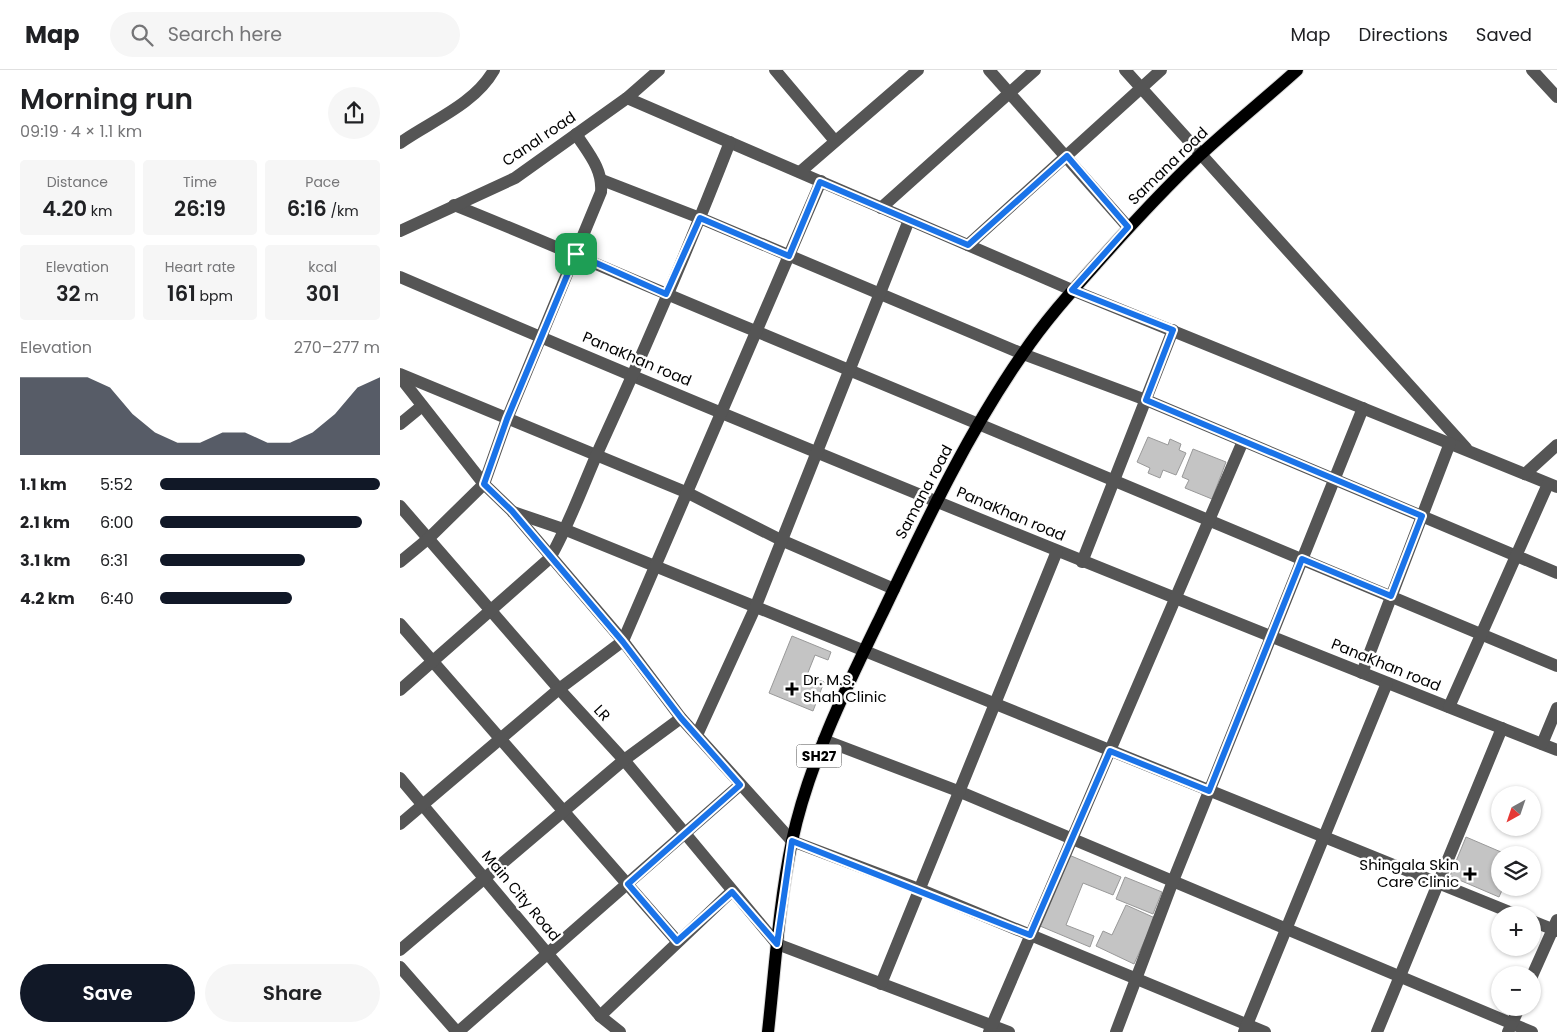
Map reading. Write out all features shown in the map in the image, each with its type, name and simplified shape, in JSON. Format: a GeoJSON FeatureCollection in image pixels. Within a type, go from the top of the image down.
{"type":"FeatureCollection","features":[{"type":"Feature","properties":{"kind":"main road","name":"Samana road"},"geometry":{"type":"LineString","coordinates":[[768,1032],[777,944],[792,841],[805,792],[824,740],[864,650],[937,500],[980,423],[1023,354],[1072,290],[1128,227],[1200,155],[1297,70]]}},
{"type":"Feature","properties":{"kind":"street"},"geometry":{"type":"LineString","coordinates":[[400,144],[465,101],[479,89],[494,70]]}},
{"type":"Feature","properties":{"kind":"street","name":"Canal road"},"geometry":{"type":"LineString","coordinates":[[400,231],[514,178],[627,98],[660,70]]}},
{"type":"Feature","properties":{"kind":"street"},"geometry":{"type":"LineString","coordinates":[[792,70],[778,74],[835,141]]}},
{"type":"Feature","properties":{"kind":"street"},"geometry":{"type":"LineString","coordinates":[[800,172],[918,70]]}},
{"type":"Feature","properties":{"kind":"street"},"geometry":{"type":"LineString","coordinates":[[989,70],[1128,227]]}},
{"type":"Feature","properties":{"kind":"street"},"geometry":{"type":"LineString","coordinates":[[881,208],[1035,70]]}},
{"type":"Feature","properties":{"kind":"street"},"geometry":{"type":"LineString","coordinates":[[1125,70],[1469,451]]}},
{"type":"Feature","properties":{"kind":"street"},"geometry":{"type":"LineString","coordinates":[[968,245],[1161,70]]}},
{"type":"Feature","properties":{"kind":"street"},"geometry":{"type":"LineString","coordinates":[[1532,70],[1557,97]]}},
{"type":"Feature","properties":{"kind":"street"},"geometry":{"type":"LineString","coordinates":[[627,98],[1072,290],[1553,485],[1516,556],[1449,707]]}},
{"type":"Feature","properties":{"kind":"street"},"geometry":{"type":"LineString","coordinates":[[400,562],[484,484],[507,419],[601,192],[602,180],[598,169],[576,134]]}},
{"type":"Feature","properties":{"kind":"street"},"geometry":{"type":"LineString","coordinates":[[400,690],[550,558],[566,530],[596,456],[633,376],[730,142]]}},
{"type":"Feature","properties":{"kind":"street"},"geometry":{"type":"LineString","coordinates":[[602,180],[700,218],[1023,354],[1146,400],[1557,573]]}},
{"type":"Feature","properties":{"kind":"street"},"geometry":{"type":"LineString","coordinates":[[400,824],[559,690],[623,642],[820,182]]}},
{"type":"Feature","properties":{"kind":"street"},"geometry":{"type":"LineString","coordinates":[[454,205],[849,368],[1557,666]]}},
{"type":"Feature","properties":{"kind":"street"},"geometry":{"type":"LineString","coordinates":[[697,735],[755,608],[909,220]]}},
{"type":"Feature","properties":{"kind":"street","name":"PanaKhan road"},"geometry":{"type":"LineString","coordinates":[[400,277],[817,453],[937,500],[1082,562],[1557,750]]}},
{"type":"Feature","properties":{"kind":"street"},"geometry":{"type":"LineString","coordinates":[[1082,562],[1173,330]]}},
{"type":"Feature","properties":{"kind":"street"},"geometry":{"type":"LineString","coordinates":[[400,376],[688,493],[781,540],[894,589]]}},
{"type":"Feature","properties":{"kind":"street"},"geometry":{"type":"LineString","coordinates":[[400,376],[484,484],[512,511],[623,642],[681,718],[792,841],[918,889],[1138,979],[1245,1028],[1265,1032]]}},
{"type":"Feature","properties":{"kind":"street"},"geometry":{"type":"LineString","coordinates":[[400,424],[422,406]]}},
{"type":"Feature","properties":{"kind":"street"},"geometry":{"type":"LineString","coordinates":[[1116,1032],[1138,979],[1173,881],[1363,408]]}},
{"type":"Feature","properties":{"kind":"street"},"geometry":{"type":"LineString","coordinates":[[991,1029],[1243,441]]}},
{"type":"Feature","properties":{"kind":"street"},"geometry":{"type":"LineString","coordinates":[[1362,673],[1450,444]]}},
{"type":"Feature","properties":{"kind":"street"},"geometry":{"type":"LineString","coordinates":[[1525,474],[1557,445]]}},
{"type":"Feature","properties":{"kind":"street","name":"LR"},"geometry":{"type":"LineString","coordinates":[[400,506],[559,690],[624,760],[777,944]]}},
{"type":"Feature","properties":{"kind":"street"},"geometry":{"type":"LineString","coordinates":[[512,511],[566,530],[1495,906]]}},
{"type":"Feature","properties":{"kind":"street"},"geometry":{"type":"LineString","coordinates":[[881,984],[993,704],[1057,551]]}},
{"type":"Feature","properties":{"kind":"street"},"geometry":{"type":"LineString","coordinates":[[400,624],[677,941]]}},
{"type":"Feature","properties":{"kind":"street"},"geometry":{"type":"LineString","coordinates":[[1245,1028],[1387,683]]}},
{"type":"Feature","properties":{"kind":"street"},"geometry":{"type":"LineString","coordinates":[[1542,744],[1557,708]]}},
{"type":"Feature","properties":{"kind":"street"},"geometry":{"type":"LineString","coordinates":[[400,950],[563,810],[624,760],[681,718]]}},
{"type":"Feature","properties":{"kind":"street"},"geometry":{"type":"LineString","coordinates":[[1377,1032],[1502,728]]}},
{"type":"Feature","properties":{"kind":"street"},"geometry":{"type":"LineString","coordinates":[[824,740],[958,791],[1173,881],[1400,977],[1510,1028],[1532,1032]]}},
{"type":"Feature","properties":{"kind":"street","name":"Main City Road"},"geometry":{"type":"LineString","coordinates":[[400,778],[600,1016],[616,1031]]}},
{"type":"Feature","properties":{"kind":"street"},"geometry":{"type":"LineString","coordinates":[[400,967],[458,1032],[547,952],[686,834],[740,785]]}},
{"type":"Feature","properties":{"kind":"street"},"geometry":{"type":"LineString","coordinates":[[600,1016],[677,941],[732,892]]}},
{"type":"Feature","properties":{"kind":"street"},"geometry":{"type":"LineString","coordinates":[[1537,966],[1556,927],[1541,923]]}},
{"type":"Feature","properties":{"kind":"street"},"geometry":{"type":"LineString","coordinates":[[777,944],[991,1029],[1009,1032]]}},
{"type":"Feature","properties":{"kind":"street"},"geometry":{"type":"LineString","coordinates":[[1510,1028],[1515,1016]]}},
{"type":"Feature","properties":{"kind":"building"},"geometry":{"type":"Polygon","coordinates":[[[1148,437],[1168,445],[1170,439],[1181,444],[1179,450],[1186,453],[1176,475],[1163,470],[1160,478],[1148,473],[1150,468],[1137,462],[1148,437]]]}},
{"type":"Feature","properties":{"kind":"building"},"geometry":{"type":"Polygon","coordinates":[[[1193,449],[1226,462],[1212,499],[1185,488],[1189,480],[1182,477],[1193,449]]]}},
{"type":"Feature","properties":{"kind":"building"},"geometry":{"type":"Polygon","coordinates":[[[792,636],[831,652],[828,660],[815,655],[807,675],[824,682],[813,711],[769,693],[792,636]]]}},
{"type":"Feature","properties":{"kind":"building"},"geometry":{"type":"Polygon","coordinates":[[[1466,837],[1491,848],[1491,894],[1450,876],[1466,837]]]}},
{"type":"Feature","properties":{"kind":"building"},"geometry":{"type":"Polygon","coordinates":[[[1069,855],[1121,877],[1113,895],[1083,883],[1066,925],[1094,936],[1090,947],[1040,926],[1069,855]]]}},
{"type":"Feature","properties":{"kind":"building"},"geometry":{"type":"Polygon","coordinates":[[[1125,877],[1162,892],[1153,914],[1116,899],[1125,877]]]}},
{"type":"Feature","properties":{"kind":"building"},"geometry":{"type":"Polygon","coordinates":[[[1126,905],[1155,918],[1134,964],[1096,946],[1103,931],[1112,935],[1126,905]]]}},
{"type":"Feature","properties":{"kind":"place","name":"Dr. M.S. Shah Clinic"},"geometry":{"type":"Point","coordinates":[792,689]}},
{"type":"Feature","properties":{"kind":"place","name":"Shingala Skin Care Clinic"},"geometry":{"type":"Point","coordinates":[1470,874]}},
{"type":"Feature","properties":{"kind":"route"},"geometry":{"type":"LineString","coordinates":[[1067,156],[1128,227],[1072,290],[1173,330],[1146,400],[1422,516],[1391,596],[1302,559],[1209,791],[1110,751],[1030,935],[918,889],[792,841],[777,944],[732,892],[677,941],[628,884],[740,785],[681,718],[623,642],[512,511],[484,484],[507,419],[576,254],[666,294],[700,218],[789,256],[820,182],[968,245],[1067,156]]}}]}
